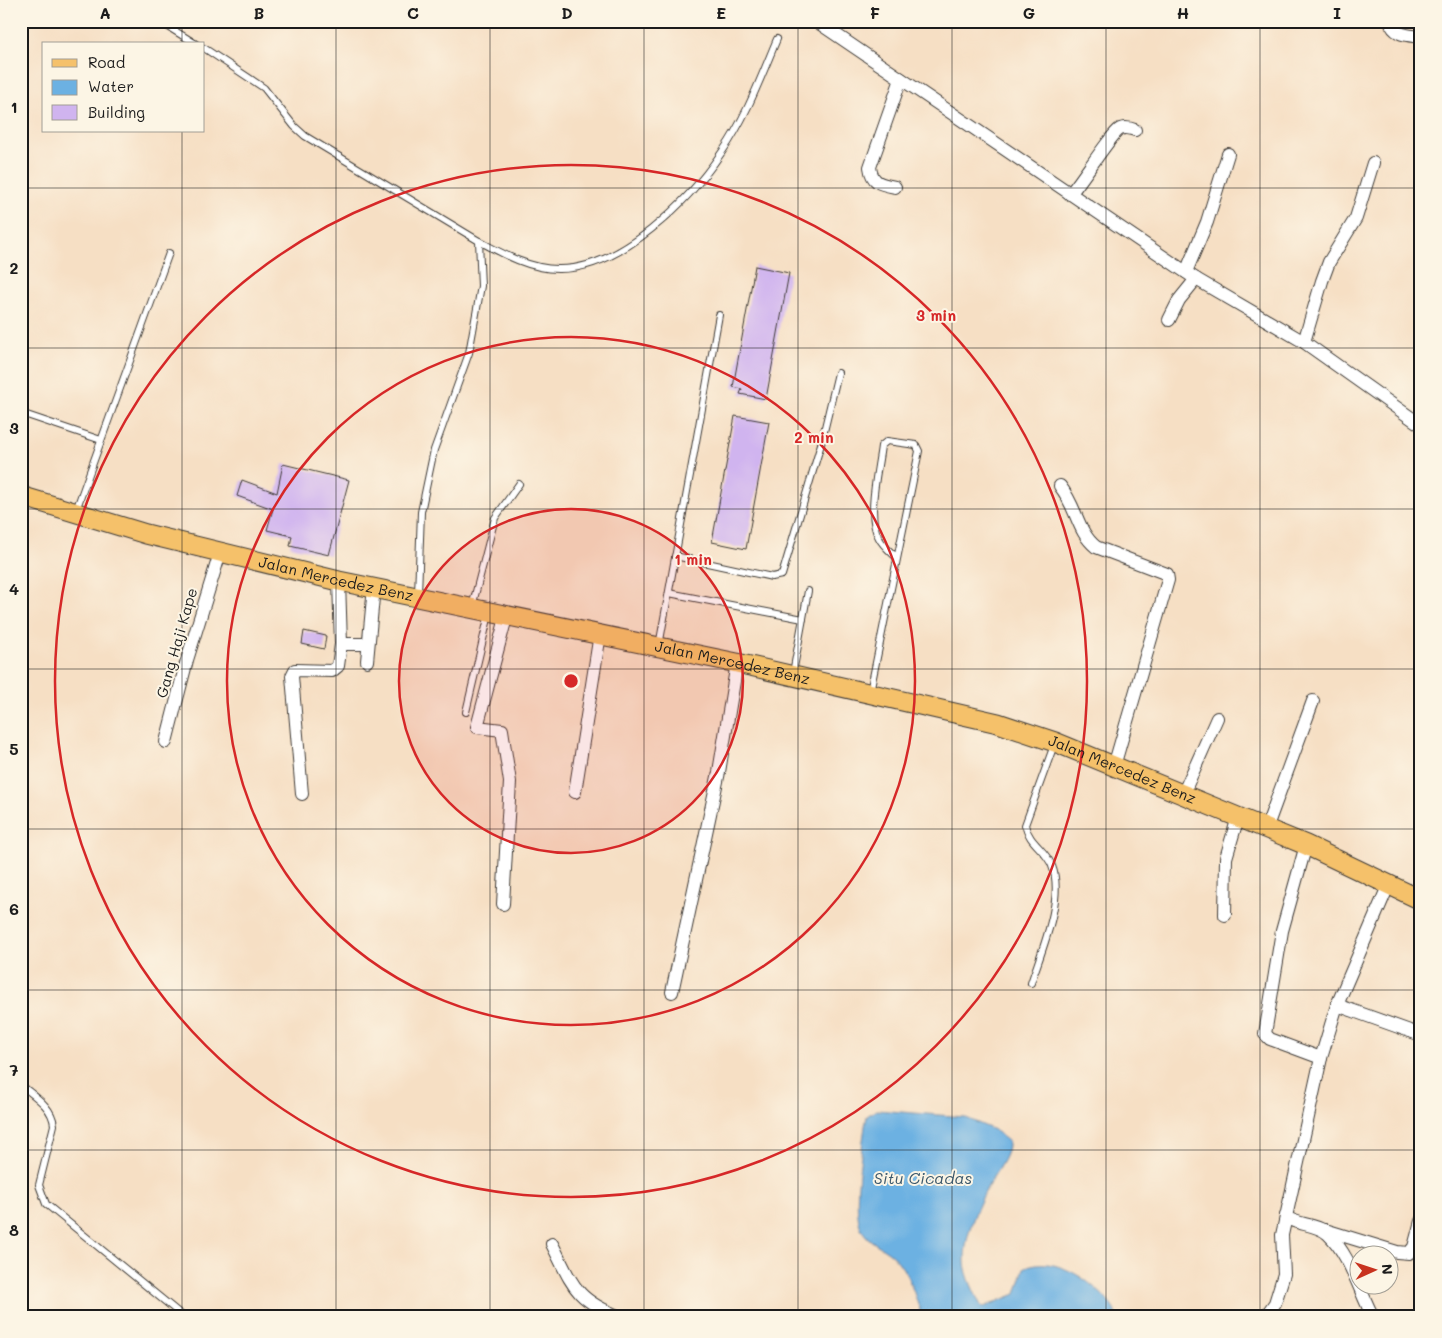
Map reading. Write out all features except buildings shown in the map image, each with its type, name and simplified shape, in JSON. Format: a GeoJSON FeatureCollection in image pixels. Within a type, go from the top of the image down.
{"type":"FeatureCollection","features":[{"type":"Feature","properties":{"kind":"main road","name":"Jalan Mercedez Benz"},"geometry":{"type":"LineString","coordinates":[[21,496],[220,553],[339,581],[490,610],[659,646],[998,723],[1055,742],[1306,845],[1421,900]]}},
{"type":"Feature","properties":{"kind":"street"},"geometry":{"type":"LineString","coordinates":[[816,21],[1191,276],[1304,342],[1421,425]]}},
{"type":"Feature","properties":{"kind":"street"},"geometry":{"type":"LineString","coordinates":[[1390,21],[1394,30],[1400,34],[1421,37]]}},
{"type":"Feature","properties":{"kind":"street"},"geometry":{"type":"LineString","coordinates":[[895,187],[877,183],[871,177],[870,167],[901,79]]}},
{"type":"Feature","properties":{"kind":"street"},"geometry":{"type":"LineString","coordinates":[[1070,194],[1084,178],[1115,133],[1124,128],[1135,130]]}},
{"type":"Feature","properties":{"kind":"street"},"geometry":{"type":"LineString","coordinates":[[1169,320],[1191,276],[1228,154]]}},
{"type":"Feature","properties":{"kind":"street"},"geometry":{"type":"LineString","coordinates":[[1304,342],[1329,262],[1356,218],[1373,162]]}},
{"type":"Feature","properties":{"kind":"street"},"geometry":{"type":"LineString","coordinates":[[1060,486],[1070,498],[1086,540],[1096,547],[1128,561],[1167,574],[1168,580],[1114,766]]}},
{"type":"Feature","properties":{"kind":"street","name":"Gang Haji Kape"},"geometry":{"type":"LineString","coordinates":[[166,742],[187,660],[220,553]]}},
{"type":"Feature","properties":{"kind":"street"},"geometry":{"type":"LineString","coordinates":[[302,794],[292,672],[296,670],[335,670],[341,644],[339,581]]}},
{"type":"Feature","properties":{"kind":"street"},"geometry":{"type":"LineString","coordinates":[[367,660],[374,587]]}},
{"type":"Feature","properties":{"kind":"street"},"geometry":{"type":"LineString","coordinates":[[490,610],[477,727],[502,730],[510,782],[503,904]]}},
{"type":"Feature","properties":{"kind":"street"},"geometry":{"type":"LineString","coordinates":[[574,792],[600,634]]}},
{"type":"Feature","properties":{"kind":"street"},"geometry":{"type":"LineString","coordinates":[[341,644],[368,644]]}},
{"type":"Feature","properties":{"kind":"street"},"geometry":{"type":"LineString","coordinates":[[672,992],[719,772],[737,663]]}},
{"type":"Feature","properties":{"kind":"street"},"geometry":{"type":"LineString","coordinates":[[1266,829],[1313,700]]}},
{"type":"Feature","properties":{"kind":"street"},"geometry":{"type":"LineString","coordinates":[[1183,794],[1218,718]]}},
{"type":"Feature","properties":{"kind":"street"},"geometry":{"type":"LineString","coordinates":[[1225,915],[1226,858],[1238,817]]}},
{"type":"Feature","properties":{"kind":"street"},"geometry":{"type":"LineString","coordinates":[[1306,845],[1282,931],[1266,1034],[1270,1039],[1321,1058]]}},
{"type":"Feature","properties":{"kind":"street"},"geometry":{"type":"LineString","coordinates":[[1265,1317],[1275,1303],[1284,1274],[1282,1235],[1321,1058],[1337,1005],[1389,884]]}},
{"type":"Feature","properties":{"kind":"street"},"geometry":{"type":"LineString","coordinates":[[1337,1005],[1421,1035]]}},
{"type":"Feature","properties":{"kind":"street"},"geometry":{"type":"LineString","coordinates":[[1286,1216],[1290,1219],[1312,1224],[1322,1229],[1397,1252],[1409,1253],[1414,1247],[1421,1221]]}},
{"type":"Feature","properties":{"kind":"street"},"geometry":{"type":"LineString","coordinates":[[1322,1229],[1329,1235],[1346,1259],[1373,1317]]}},
{"type":"Feature","properties":{"kind":"street"},"geometry":{"type":"LineString","coordinates":[[552,1244],[569,1281],[580,1295],[597,1308],[620,1317]]}},
{"type":"Feature","properties":{"kind":"lane"},"geometry":{"type":"LineString","coordinates":[[159,21],[193,42]]}},
{"type":"Feature","properties":{"kind":"lane"},"geometry":{"type":"LineString","coordinates":[[205,49],[264,88],[294,126],[305,136],[480,241],[542,268],[558,269],[595,262],[615,254],[632,244],[689,193],[723,152],[736,130],[777,39]]}},
{"type":"Feature","properties":{"kind":"lane"},"geometry":{"type":"LineString","coordinates":[[418,596],[423,503],[434,450],[461,380],[471,345],[481,286],[480,241]]}},
{"type":"Feature","properties":{"kind":"lane"},"geometry":{"type":"LineString","coordinates":[[75,513],[169,252]]}},
{"type":"Feature","properties":{"kind":"lane"},"geometry":{"type":"LineString","coordinates":[[659,646],[719,316]]}},
{"type":"Feature","properties":{"kind":"lane"},"geometry":{"type":"LineString","coordinates":[[675,556],[772,577],[782,575],[821,444],[838,373]]}},
{"type":"Feature","properties":{"kind":"lane"},"geometry":{"type":"LineString","coordinates":[[21,414],[102,440]]}},
{"type":"Feature","properties":{"kind":"lane"},"geometry":{"type":"LineString","coordinates":[[870,693],[919,452],[916,445],[887,441],[881,446],[873,511],[874,524],[879,538],[897,558]]}},
{"type":"Feature","properties":{"kind":"lane"},"geometry":{"type":"LineString","coordinates":[[466,712],[490,610],[495,518],[519,484]]}},
{"type":"Feature","properties":{"kind":"lane"},"geometry":{"type":"LineString","coordinates":[[793,675],[808,591]]}},
{"type":"Feature","properties":{"kind":"lane"},"geometry":{"type":"LineString","coordinates":[[669,593],[803,619]]}},
{"type":"Feature","properties":{"kind":"lane"},"geometry":{"type":"LineString","coordinates":[[1031,983],[1053,914],[1056,883],[1048,856],[1027,836],[1025,825],[1055,742]]}},
{"type":"Feature","properties":{"kind":"lane"},"geometry":{"type":"LineString","coordinates":[[21,1085],[45,1105],[53,1117],[54,1124],[39,1185],[46,1204],[184,1317]]}},
{"type":"Feature","properties":{"kind":"water","name":"Situ Cicadas"},"geometry":{"type":"Polygon","coordinates":[[[876,1110],[964,1117],[994,1130],[1008,1141],[1005,1156],[973,1219],[965,1252],[967,1273],[981,1306],[984,1307],[1016,1294],[1024,1268],[1036,1264],[1050,1264],[1064,1268],[1091,1284],[1112,1306],[1118,1317],[922,1317],[911,1284],[903,1268],[892,1255],[867,1237],[858,1219],[859,1178],[865,1126],[867,1116],[876,1110]]]}}]}
